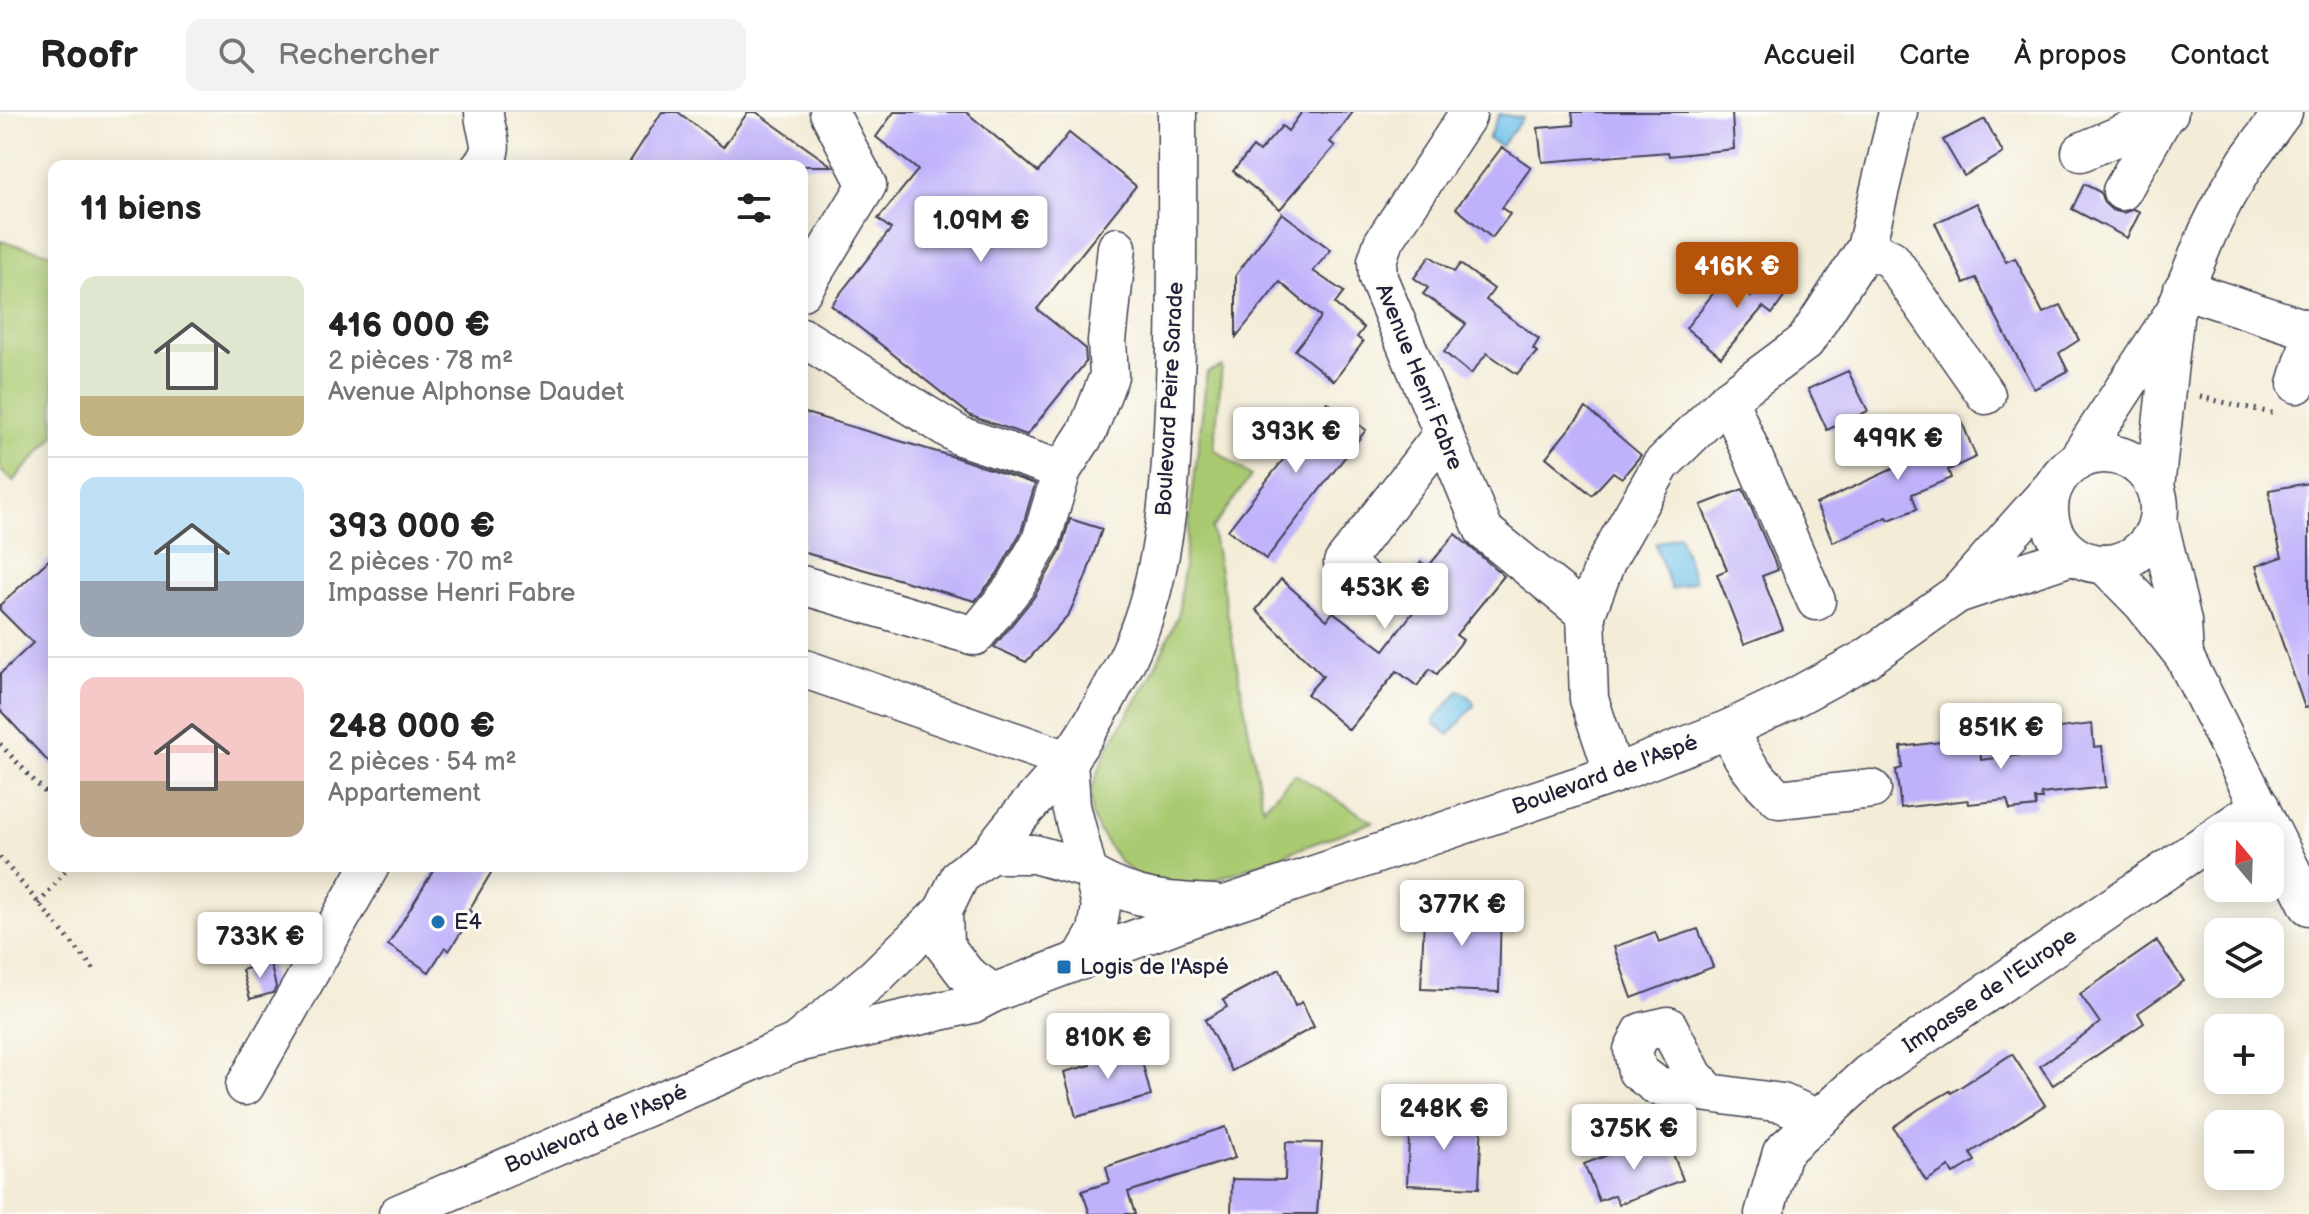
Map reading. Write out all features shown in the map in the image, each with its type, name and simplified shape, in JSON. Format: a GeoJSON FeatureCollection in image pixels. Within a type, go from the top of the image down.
{"type":"FeatureCollection","features":[{"type":"Feature","properties":{"kind":"street"},"geometry":{"type":"LineString","coordinates":[[484,112],[491,147],[487,160]]}},
{"type":"Feature","properties":{"kind":"street"},"geometry":{"type":"LineString","coordinates":[[808,281],[867,185],[829,112]]}},
{"type":"Feature","properties":{"kind":"street","name":"Boulevard Peire Sarade"},"geometry":{"type":"LineString","coordinates":[[990,854],[1068,760],[1121,671],[1148,607],[1165,520],[1172,448],[1176,344],[1177,112]]}},
{"type":"Feature","properties":{"kind":"street","name":"Avenue Henri Fabre"},"geometry":{"type":"LineString","coordinates":[[1467,112],[1383,243],[1377,261],[1378,278],[1484,531],[1586,614]]}},
{"type":"Feature","properties":{"kind":"street"},"geometry":{"type":"LineString","coordinates":[[1614,774],[1589,699],[1586,614],[1606,562],[1661,465],[1728,399],[1805,342],[1866,248],[1898,112]]}},
{"type":"Feature","properties":{"kind":"street","name":"Boulevard de l'Aspé"},"geometry":{"type":"LineString","coordinates":[[1080,961],[1228,904],[1614,774],[1729,729],[1867,658],[1957,594],[2066,473],[2179,300],[2226,196],[2283,112]]}},
{"type":"Feature","properties":{"kind":"street"},"geometry":{"type":"LineString","coordinates":[[2081,152],[2166,114]]}},
{"type":"Feature","properties":{"kind":"street"},"geometry":{"type":"LineString","coordinates":[[2122,191],[2166,114]]}},
{"type":"Feature","properties":{"kind":"street"},"geometry":{"type":"LineString","coordinates":[[808,587],[975,636],[1015,586],[1041,541],[1062,470],[1088,430],[1109,376],[1107,341],[1117,247]]}},
{"type":"Feature","properties":{"kind":"street"},"geometry":{"type":"LineString","coordinates":[[1866,248],[1891,259],[1986,395]]}},
{"type":"Feature","properties":{"kind":"street"},"geometry":{"type":"LineString","coordinates":[[2179,300],[2309,330]]}},
{"type":"Feature","properties":{"kind":"street","name":"Boulevard de l'Aspé"},"geometry":{"type":"LineString","coordinates":[[2156,503],[2179,300]]}},
{"type":"Feature","properties":{"kind":"street"},"geometry":{"type":"LineString","coordinates":[[808,341],[960,436],[1062,470]]}},
{"type":"Feature","properties":{"kind":"street"},"geometry":{"type":"LineString","coordinates":[[2290,400],[2309,344]]}},
{"type":"Feature","properties":{"kind":"street"},"geometry":{"type":"LineString","coordinates":[[1728,399],[1816,601]]}},
{"type":"Feature","properties":{"kind":"street"},"geometry":{"type":"LineString","coordinates":[[1365,581],[1343,563],[1442,435]]}},
{"type":"Feature","properties":{"kind":"street"},"geometry":{"type":"LineString","coordinates":[[2184,656],[2182,621],[2156,503],[2146,474],[2121,457],[2106,454],[2091,456],[2066,473],[2050,499],[2049,515],[2054,531],[2062,545],[2089,560],[2143,604],[2184,656],[2309,906]]}},
{"type":"Feature","properties":{"kind":"street"},"geometry":{"type":"LineString","coordinates":[[2089,560],[2119,562],[2145,546],[2154,534],[2156,503]]}},
{"type":"Feature","properties":{"kind":"street","name":"Boulevard de l'Aspé"},"geometry":{"type":"LineString","coordinates":[[1957,594],[2089,560]]}},
{"type":"Feature","properties":{"kind":"street"},"geometry":{"type":"LineString","coordinates":[[808,670],[1010,739],[1043,754],[1068,760],[1071,806],[1101,906],[1097,932],[1080,961],[993,993],[966,974],[944,945],[943,911],[960,876],[990,854],[1034,854],[1090,873]]}},
{"type":"Feature","properties":{"kind":"street"},"geometry":{"type":"LineString","coordinates":[[1729,729],[1739,753],[1755,778],[1779,799],[1872,789]]}},
{"type":"Feature","properties":{"kind":"street","name":"Impasse de l'Europe"},"geometry":{"type":"LineString","coordinates":[[1764,1214],[1782,1152],[1868,1074],[2260,806]]}},
{"type":"Feature","properties":{"kind":"street"},"geometry":{"type":"LineString","coordinates":[[245,1086],[367,872]]}},
{"type":"Feature","properties":{"kind":"street","name":"Boulevard de l'Aspé"},"geometry":{"type":"LineString","coordinates":[[1090,873],[1118,890],[1160,901],[1228,904]]}},
{"type":"Feature","properties":{"kind":"street","name":"Boulevard de l'Aspé"},"geometry":{"type":"LineString","coordinates":[[793,1044],[874,978],[943,911]]}},
{"type":"Feature","properties":{"kind":"street","name":"Boulevard de l'Aspé"},"geometry":{"type":"LineString","coordinates":[[398,1214],[793,1044],[972,1004],[993,993]]}},
{"type":"Feature","properties":{"kind":"street"},"geometry":{"type":"LineString","coordinates":[[1710,1093],[1782,1103],[1819,1119]]}},
{"type":"Feature","properties":{"kind":"path"},"geometry":{"type":"LineString","coordinates":[[2213,400],[2290,400]]}},
{"type":"Feature","properties":{"kind":"path"},"geometry":{"type":"LineString","coordinates":[[0,744],[48,796]]}},
{"type":"Feature","properties":{"kind":"path"},"geometry":{"type":"LineString","coordinates":[[0,857],[97,973]]}},
{"type":"Feature","properties":{"kind":"path"},"geometry":{"type":"LineString","coordinates":[[39,904],[64,872]]}},
{"type":"Feature","properties":{"kind":"green space"},"geometry":{"type":"Polygon","coordinates":[[[0,241],[48,253],[48,443],[13,481],[0,470],[0,241]]]}},
{"type":"Feature","properties":{"kind":"green space"},"geometry":{"type":"Polygon","coordinates":[[[1222,366],[1214,449],[1251,476],[1212,529],[1263,808],[1295,774],[1373,822],[1206,883],[1173,886],[1138,876],[1120,862],[1092,816],[1091,790],[1108,748],[1151,676],[1178,616],[1207,372],[1222,366]]]}},
{"type":"Feature","properties":{"kind":"water"},"geometry":{"type":"Polygon","coordinates":[[[1499,114],[1523,118],[1501,146],[1488,139],[1499,114]]]}},
{"type":"Feature","properties":{"kind":"water"},"geometry":{"type":"Polygon","coordinates":[[[1679,535],[1695,581],[1671,589],[1655,544],[1679,535]]]}},
{"type":"Feature","properties":{"kind":"water"},"geometry":{"type":"Polygon","coordinates":[[[1459,691],[1473,701],[1474,706],[1449,735],[1434,720],[1459,691]]]}},
{"type":"Feature","properties":{"kind":"building"},"geometry":{"type":"Polygon","coordinates":[[[662,112],[678,112],[723,147],[748,112],[756,112],[832,166],[808,166],[808,160],[631,160],[662,112]]]}},
{"type":"Feature","properties":{"kind":"building"},"geometry":{"type":"Polygon","coordinates":[[[894,112],[966,112],[1038,172],[1069,133],[1136,186],[1037,309],[1085,348],[1086,362],[1027,435],[971,416],[831,305],[891,229],[878,219],[918,170],[876,137],[894,112]]]}},
{"type":"Feature","properties":{"kind":"building"},"geometry":{"type":"Polygon","coordinates":[[[1302,112],[1353,112],[1330,142],[1335,146],[1280,209],[1233,171],[1253,147],[1259,152],[1282,126],[1288,131],[1302,112]]]}},
{"type":"Feature","properties":{"kind":"building"},"geometry":{"type":"Polygon","coordinates":[[[1572,112],[1732,112],[1734,149],[1669,156],[1668,152],[1542,162],[1538,128],[1574,125],[1572,112]]]}},
{"type":"Feature","properties":{"kind":"building"},"geometry":{"type":"Polygon","coordinates":[[[1985,119],[2003,153],[1964,176],[1943,140],[1985,119]]]}},
{"type":"Feature","properties":{"kind":"building"},"geometry":{"type":"Polygon","coordinates":[[[1502,147],[1531,167],[1502,208],[1510,214],[1492,238],[1456,208],[1502,147]]]}},
{"type":"Feature","properties":{"kind":"building"},"geometry":{"type":"Polygon","coordinates":[[[2084,184],[2100,192],[2104,203],[2112,210],[2123,213],[2134,209],[2140,212],[2127,238],[2072,209],[2084,184]]]}},
{"type":"Feature","properties":{"kind":"building"},"geometry":{"type":"Polygon","coordinates":[[[1977,203],[2006,262],[2015,258],[2043,313],[2061,305],[2079,340],[2059,353],[2068,371],[2034,389],[1976,278],[1964,283],[1935,223],[1977,203]]]}},
{"type":"Feature","properties":{"kind":"building"},"geometry":{"type":"Polygon","coordinates":[[[1282,213],[1331,250],[1313,271],[1344,292],[1335,304],[1364,328],[1357,337],[1363,342],[1334,381],[1295,350],[1321,317],[1280,282],[1236,337],[1236,275],[1282,213]]]}},
{"type":"Feature","properties":{"kind":"building"},"geometry":{"type":"Polygon","coordinates":[[[1430,256],[1454,272],[1460,264],[1494,289],[1486,300],[1539,339],[1533,349],[1537,352],[1517,374],[1487,353],[1471,374],[1444,352],[1466,324],[1423,294],[1428,288],[1414,278],[1430,256]]]}},
{"type":"Feature","properties":{"kind":"building"},"geometry":{"type":"Polygon","coordinates":[[[1777,266],[1795,282],[1772,314],[1763,307],[1721,357],[1686,328],[1726,277],[1751,297],[1777,266]]]}},
{"type":"Feature","properties":{"kind":"building"},"geometry":{"type":"Polygon","coordinates":[[[1848,371],[1868,411],[1827,430],[1808,389],[1848,371]]]}},
{"type":"Feature","properties":{"kind":"building"},"geometry":{"type":"Polygon","coordinates":[[[1327,402],[1366,430],[1266,559],[1228,530],[1290,451],[1259,449],[1291,409],[1309,424],[1327,402]]]}},
{"type":"Feature","properties":{"kind":"building"},"geometry":{"type":"Polygon","coordinates":[[[1586,408],[1641,455],[1622,478],[1613,472],[1592,495],[1546,457],[1586,408]]]}},
{"type":"Feature","properties":{"kind":"building"},"geometry":{"type":"Polygon","coordinates":[[[808,414],[1035,484],[1021,532],[997,574],[975,601],[808,554],[808,414]]]}},
{"type":"Feature","properties":{"kind":"building"},"geometry":{"type":"Polygon","coordinates":[[[1960,417],[1976,457],[1948,470],[1951,478],[1912,494],[1917,509],[1889,520],[1887,517],[1833,542],[1816,504],[1895,468],[1892,458],[1930,441],[1926,431],[1960,417]]]}},
{"type":"Feature","properties":{"kind":"building"},"geometry":{"type":"Polygon","coordinates":[[[2309,483],[2309,707],[2305,708],[2256,566],[2282,557],[2269,490],[2309,483]]]}},
{"type":"Feature","properties":{"kind":"building"},"geometry":{"type":"Polygon","coordinates":[[[1743,489],[1778,570],[1762,576],[1783,629],[1744,644],[1717,574],[1727,570],[1701,505],[1743,489]]]}},
{"type":"Feature","properties":{"kind":"building"},"geometry":{"type":"Polygon","coordinates":[[[1070,519],[1102,529],[1069,614],[1026,662],[994,647],[1034,597],[1060,552],[1070,519]]]}},
{"type":"Feature","properties":{"kind":"building"},"geometry":{"type":"Polygon","coordinates":[[[1455,534],[1504,576],[1456,635],[1463,640],[1437,674],[1430,669],[1417,686],[1397,671],[1349,730],[1307,694],[1323,676],[1256,610],[1281,579],[1327,620],[1333,612],[1384,650],[1417,607],[1399,592],[1421,562],[1428,567],[1455,534]]]}},
{"type":"Feature","properties":{"kind":"building"},"geometry":{"type":"Polygon","coordinates":[[[48,561],[48,762],[0,710],[0,674],[33,643],[0,610],[0,605],[48,561]]]}},
{"type":"Feature","properties":{"kind":"building"},"geometry":{"type":"Polygon","coordinates":[[[2092,724],[2094,747],[2102,746],[2106,787],[2041,794],[2042,799],[2035,799],[2036,807],[2010,810],[2007,800],[1969,804],[1968,800],[1901,808],[1896,770],[1902,768],[1901,747],[1956,740],[1957,749],[1980,745],[1981,760],[2037,753],[2034,731],[2092,724]]]}},
{"type":"Feature","properties":{"kind":"building","name":"E4"},"geometry":{"type":"Polygon","coordinates":[[[432,872],[491,872],[469,910],[473,914],[449,951],[445,947],[429,972],[388,945],[432,872]]]}},
{"type":"Feature","properties":{"kind":"building"},"geometry":{"type":"Polygon","coordinates":[[[1429,904],[1501,906],[1499,992],[1421,989],[1424,917],[1429,916],[1429,904]]]}},
{"type":"Feature","properties":{"kind":"building"},"geometry":{"type":"Polygon","coordinates":[[[1698,929],[1713,967],[1632,998],[1614,947],[1655,932],[1659,942],[1698,929]]]}},
{"type":"Feature","properties":{"kind":"building"},"geometry":{"type":"Polygon","coordinates":[[[2157,941],[2184,981],[2138,1013],[2144,1023],[2053,1085],[2040,1066],[2100,1023],[2080,994],[2157,941]]]}},
{"type":"Feature","properties":{"kind":"building"},"geometry":{"type":"Polygon","coordinates":[[[270,962],[276,987],[273,993],[250,999],[242,970],[270,962]]]}},
{"type":"Feature","properties":{"kind":"building"},"geometry":{"type":"Polygon","coordinates":[[[1280,969],[1295,1006],[1302,1002],[1314,1027],[1232,1071],[1205,1020],[1227,1007],[1223,1000],[1280,969]]]}},
{"type":"Feature","properties":{"kind":"building"},"geometry":{"type":"Polygon","coordinates":[[[1137,1042],[1151,1096],[1076,1117],[1064,1072],[1091,1065],[1088,1056],[1137,1042]]]}},
{"type":"Feature","properties":{"kind":"building"},"geometry":{"type":"Polygon","coordinates":[[[2012,1054],[2045,1105],[1970,1153],[1975,1161],[1953,1174],[1949,1167],[1926,1181],[1893,1127],[2012,1054]]]}},
{"type":"Feature","properties":{"kind":"building"},"geometry":{"type":"Polygon","coordinates":[[[1410,1115],[1482,1118],[1479,1188],[1407,1185],[1410,1115]]]}},
{"type":"Feature","properties":{"kind":"building"},"geometry":{"type":"Polygon","coordinates":[[[1225,1127],[1235,1158],[1128,1192],[1135,1214],[1090,1214],[1082,1191],[1110,1182],[1106,1167],[1225,1127]]]}},
{"type":"Feature","properties":{"kind":"building"},"geometry":{"type":"Polygon","coordinates":[[[1654,1137],[1660,1150],[1670,1146],[1683,1180],[1619,1204],[1615,1195],[1599,1201],[1584,1164],[1654,1137]]]}},
{"type":"Feature","properties":{"kind":"building"},"geometry":{"type":"Polygon","coordinates":[[[1286,1142],[1322,1143],[1317,1214],[1231,1214],[1232,1179],[1285,1180],[1286,1142]]]}},
{"type":"Feature","properties":{"kind":"place","name":"E4"},"geometry":{"type":"Point","coordinates":[438,922]}},
{"type":"Feature","properties":{"kind":"place","name":"Logis de l'Aspé"},"geometry":{"type":"Point","coordinates":[1064,967]}}]}
